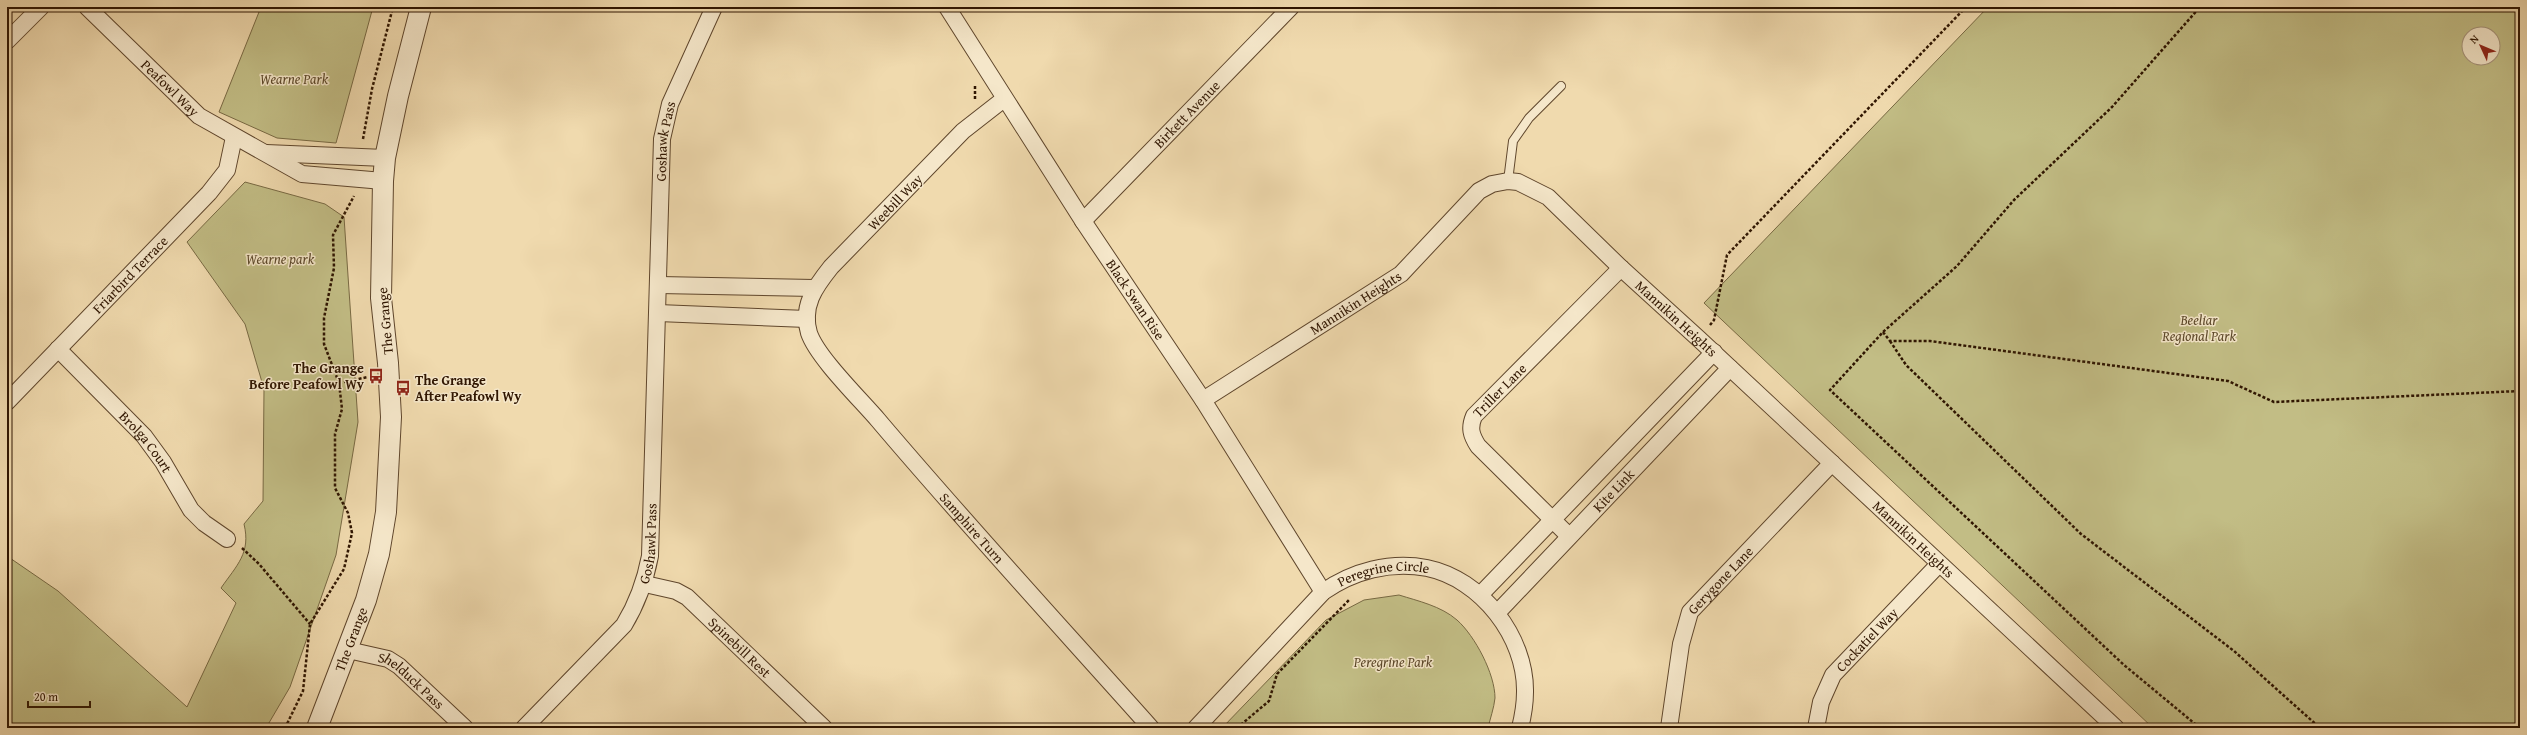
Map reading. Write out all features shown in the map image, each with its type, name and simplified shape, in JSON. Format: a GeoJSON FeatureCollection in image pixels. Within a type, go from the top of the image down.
{"type":"FeatureCollection","features":[{"type":"Feature","properties":{"kind":"street"},"geometry":{"type":"LineString","coordinates":[[7,40],[41,7]]}},
{"type":"Feature","properties":{"kind":"street","name":"Peafowl Way"},"geometry":{"type":"LineString","coordinates":[[86,7],[199,116],[234,137],[266,153],[302,174],[383,181]]}},
{"type":"Feature","properties":{"kind":"street","name":"The Grange"},"geometry":{"type":"LineString","coordinates":[[316,727],[348,650],[379,554],[386,512],[391,417],[388,362],[381,298],[383,181],[385,158],[398,96],[421,7]]}},
{"type":"Feature","properties":{"kind":"street","name":"Goshawk Pass"},"geometry":{"type":"LineString","coordinates":[[524,728],[624,625],[636,605],[645,584],[650,556],[659,285],[662,139],[670,104],[714,7]]}},
{"type":"Feature","properties":{"kind":"street","name":"Black Swan Rise"},"geometry":{"type":"LineString","coordinates":[[947,7],[1004,99],[1083,221],[1203,400],[1323,592]]}},
{"type":"Feature","properties":{"kind":"street","name":"Birkett Avenue"},"geometry":{"type":"LineString","coordinates":[[1083,221],[1291,7]]}},
{"type":"Feature","properties":{"kind":"street","name":"Weebill Way"},"geometry":{"type":"LineString","coordinates":[[807,319],[807,304],[814,288],[831,267],[963,131],[1004,99]]}},
{"type":"Feature","properties":{"kind":"street","name":"Friarbird Terrace"},"geometry":{"type":"LineString","coordinates":[[7,402],[209,193],[228,170],[234,137]]}},
{"type":"Feature","properties":{"kind":"street","name":"Peafowl Way"},"geometry":{"type":"LineString","coordinates":[[266,153],[385,158]]}},
{"type":"Feature","properties":{"kind":"street","name":"Mannikin Heights"},"geometry":{"type":"LineString","coordinates":[[1203,400],[1401,274],[1479,191],[1492,184],[1508,181],[1523,184],[1548,197],[1621,268],[1714,352],[2116,728]]}},
{"type":"Feature","properties":{"kind":"street","name":"Triller Lane"},"geometry":{"type":"LineString","coordinates":[[1569,536],[1478,446],[1471,435],[1471,425],[1474,416],[1621,268]]}},
{"type":"Feature","properties":{"kind":"street"},"geometry":{"type":"LineString","coordinates":[[659,285],[814,288]]}},
{"type":"Feature","properties":{"kind":"street"},"geometry":{"type":"LineString","coordinates":[[658,313],[807,319]]}},
{"type":"Feature","properties":{"kind":"street","name":"Samphire Turn"},"geometry":{"type":"LineString","coordinates":[[807,319],[809,333],[820,351],[984,542],[1152,728]]}},
{"type":"Feature","properties":{"kind":"street","name":"Brolga Court"},"geometry":{"type":"LineString","coordinates":[[58,349],[144,436],[163,462],[192,510],[204,524],[227,540]]}},
{"type":"Feature","properties":{"kind":"street","name":"Kite Link"},"geometry":{"type":"LineString","coordinates":[[1480,595],[1714,352]]}},
{"type":"Feature","properties":{"kind":"street","name":"Kite Link"},"geometry":{"type":"LineString","coordinates":[[1497,612],[1730,368]]}},
{"type":"Feature","properties":{"kind":"street","name":"Gerygone Lane"},"geometry":{"type":"LineString","coordinates":[[1669,728],[1682,644],[1690,612],[1832,463]]}},
{"type":"Feature","properties":{"kind":"street","name":"Cockatiel Way"},"geometry":{"type":"LineString","coordinates":[[1816,728],[1821,702],[1833,675],[1939,564]]}},
{"type":"Feature","properties":{"kind":"street","name":"Peregrine Circle"},"geometry":{"type":"LineString","coordinates":[[1196,728],[1323,592],[1342,579],[1364,571],[1404,566],[1427,568],[1445,573],[1480,595],[1497,612],[1514,641],[1522,667],[1525,691],[1520,728]]}},
{"type":"Feature","properties":{"kind":"street","name":"Spinebill Rest"},"geometry":{"type":"LineString","coordinates":[[645,584],[676,591],[687,597],[824,728]]}},
{"type":"Feature","properties":{"kind":"street","name":"Shelduck Pass"},"geometry":{"type":"LineString","coordinates":[[348,650],[383,657],[399,666],[465,728]]}},
{"type":"Feature","properties":{"kind":"lane"},"geometry":{"type":"LineString","coordinates":[[1508,181],[1513,141],[1529,118],[1561,86]]}},
{"type":"Feature","properties":{"kind":"path"},"geometry":{"type":"LineString","coordinates":[[362,142],[372,89],[393,7]]}},
{"type":"Feature","properties":{"kind":"path"},"geometry":{"type":"LineString","coordinates":[[1699,339],[1714,320],[1727,255],[1966,7]]}},
{"type":"Feature","properties":{"kind":"path"},"geometry":{"type":"LineString","coordinates":[[2200,7],[2112,107],[2014,200],[1958,266],[1883,332],[1830,390],[2124,665],[2200,728]]}},
{"type":"Feature","properties":{"kind":"path"},"geometry":{"type":"LineString","coordinates":[[285,728],[303,691],[310,624],[344,569],[352,534],[348,513],[335,488],[335,434],[342,409],[339,382],[324,344],[324,318],[334,268],[333,235],[355,194]]}},
{"type":"Feature","properties":{"kind":"path"},"geometry":{"type":"LineString","coordinates":[[1883,332],[1906,365],[2081,534],[2234,651],[2320,728]]}},
{"type":"Feature","properties":{"kind":"path"},"geometry":{"type":"LineString","coordinates":[[1890,341],[1930,341],[2228,381],[2274,402],[2520,391]]}},
{"type":"Feature","properties":{"kind":"path"},"geometry":{"type":"LineString","coordinates":[[339,382],[370,377]]}},
{"type":"Feature","properties":{"kind":"path"},"geometry":{"type":"LineString","coordinates":[[227,540],[243,549],[259,564],[310,624]]}},
{"type":"Feature","properties":{"kind":"path"},"geometry":{"type":"LineString","coordinates":[[1237,728],[1269,701],[1277,674],[1353,596]]}},
{"type":"Feature","properties":{"kind":"green space","name":"Wearne Park"},"geometry":{"type":"Polygon","coordinates":[[[261,7],[373,7],[336,143],[277,138],[219,112],[261,7]]]}},
{"type":"Feature","properties":{"kind":"green space","name":"Beeliar Regional Park"},"geometry":{"type":"Polygon","coordinates":[[[1988,7],[2520,7],[2520,728],[2153,728],[1704,303],[1988,7]]]}},
{"type":"Feature","properties":{"kind":"green space","name":"Wearne park"},"geometry":{"type":"Polygon","coordinates":[[[245,182],[325,204],[344,217],[358,422],[336,555],[290,687],[266,728],[7,728],[7,556],[58,591],[187,707],[236,603],[221,588],[237,565],[244,551],[246,534],[244,524],[263,501],[264,389],[245,324],[187,242],[245,182]]]}},
{"type":"Feature","properties":{"kind":"green space","name":"Peregrine Park"},"geometry":{"type":"Polygon","coordinates":[[[1399,595],[1429,604],[1444,611],[1457,620],[1471,636],[1488,667],[1494,688],[1495,698],[1488,728],[1222,728],[1326,620],[1364,600],[1399,595]]]}},
{"type":"Feature","properties":{"kind":"place","name":"The Grange Before Peafowl Wy"},"geometry":{"type":"Point","coordinates":[376,376]}},
{"type":"Feature","properties":{"kind":"place","name":"The Grange After Peafowl Wy"},"geometry":{"type":"Point","coordinates":[403,388]}}]}
